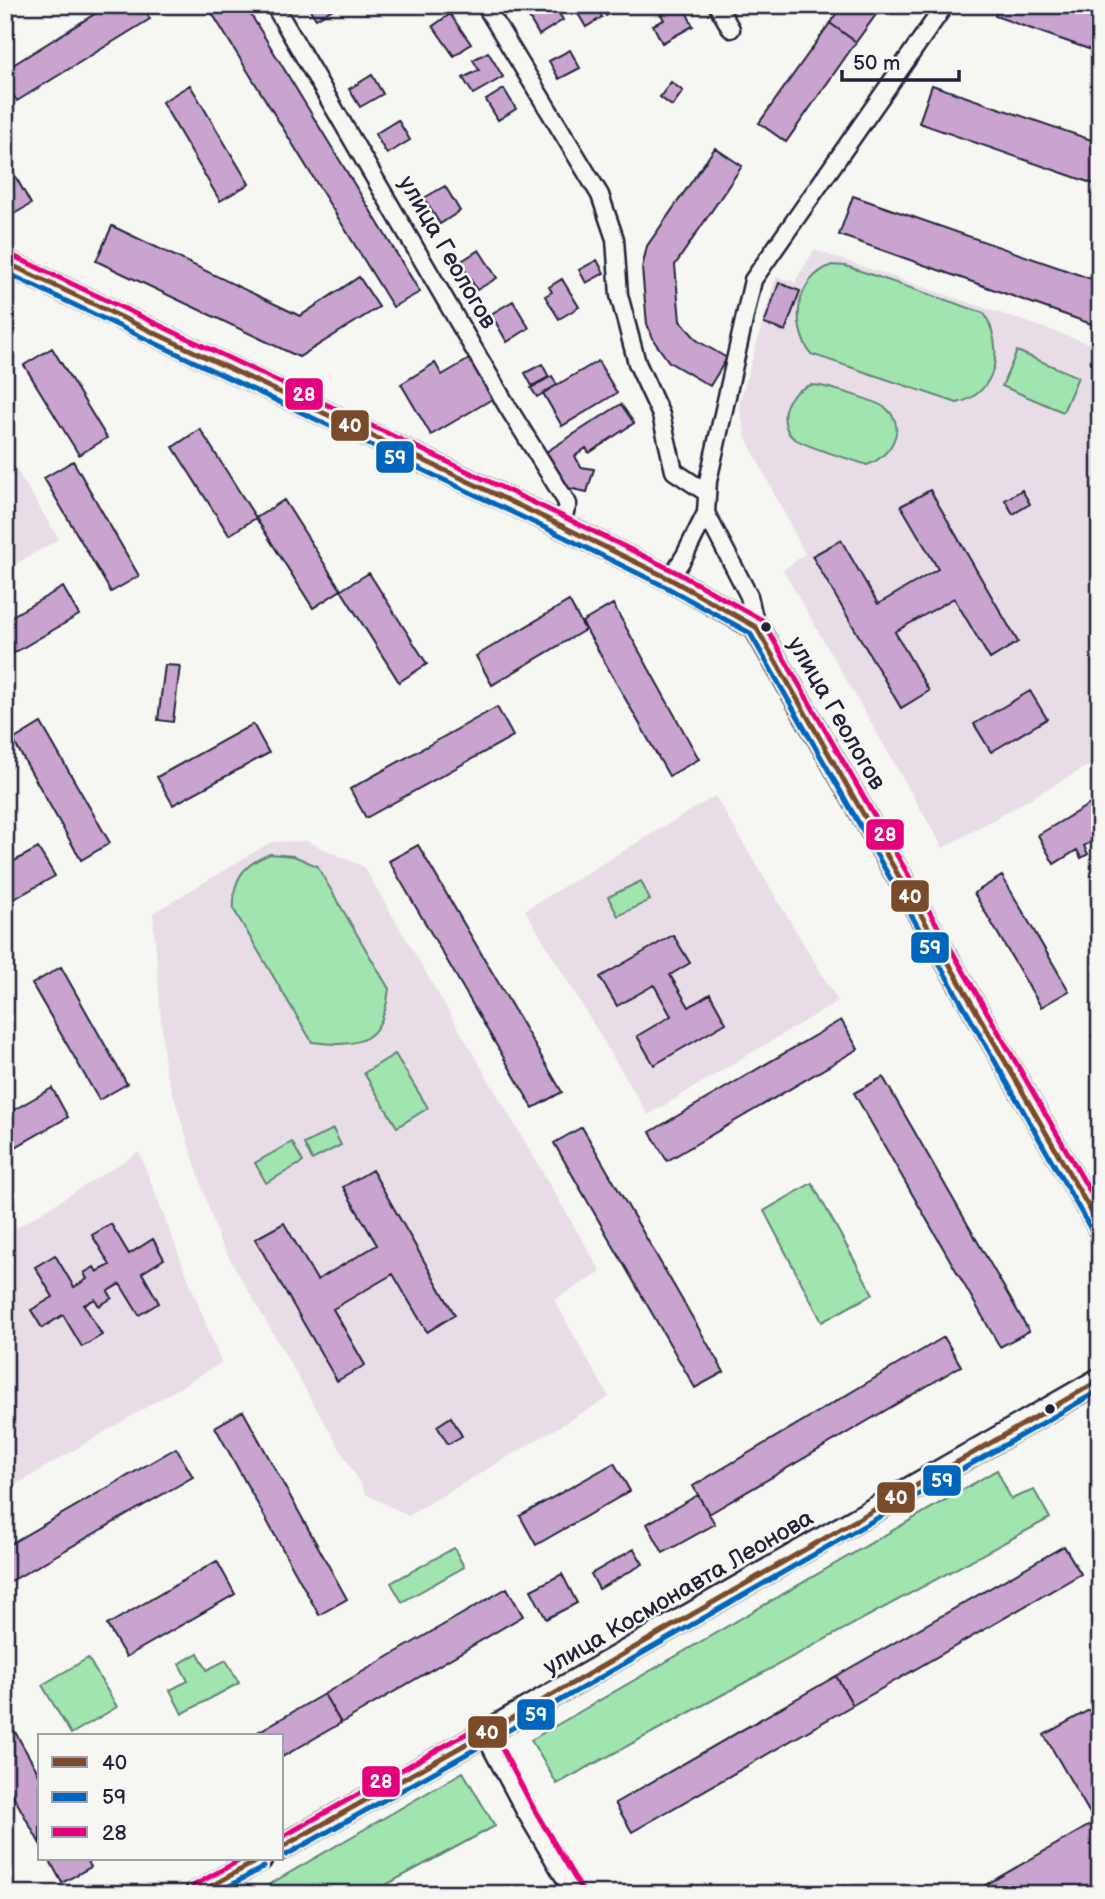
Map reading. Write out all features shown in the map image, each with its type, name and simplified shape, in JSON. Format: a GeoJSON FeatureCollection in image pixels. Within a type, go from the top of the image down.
{"type":"FeatureCollection","features":[{"type":"Feature","properties":{"kind":"street","name":"улица Геологов"},"geometry":{"type":"LineString","coordinates":[[274,5],[507,405],[568,504],[560,525]]}},
{"type":"Feature","properties":{"kind":"street"},"geometry":{"type":"LineString","coordinates":[[485,5],[600,195],[615,239],[619,295],[634,352],[661,415],[674,471],[706,493]]}},
{"type":"Feature","properties":{"kind":"street"},"geometry":{"type":"LineString","coordinates":[[717,5],[732,29]]}},
{"type":"Feature","properties":{"kind":"street"},"geometry":{"type":"LineString","coordinates":[[670,579],[706,513],[706,493],[753,280],[945,5]]}},
{"type":"Feature","properties":{"kind":"street"},"geometry":{"type":"LineString","coordinates":[[5,262],[560,525],[670,579],[756,627]]}},
{"type":"Feature","properties":{"kind":"street","name":"улица Геологов"},"geometry":{"type":"LineString","coordinates":[[706,513],[749,596],[756,627],[1100,1227]]}},
{"type":"Feature","properties":{"kind":"street","name":"улица Космонавта Леонова"},"geometry":{"type":"LineString","coordinates":[[284,1846],[1100,1380]]}},
{"type":"Feature","properties":{"kind":"street"},"geometry":{"type":"LineString","coordinates":[[484,1734],[526,1813],[574,1894]]}},
{"type":"Feature","properties":{"kind":"street"},"geometry":{"type":"LineString","coordinates":[[197,1894],[258,1860]]}},
{"type":"Feature","properties":{"kind":"shaded area"},"geometry":{"type":"Polygon","coordinates":[[[814,250],[1100,347],[1100,759],[943,848],[783,570],[805,554],[746,438],[739,405],[776,277],[795,282],[814,250]]]}},
{"type":"Feature","properties":{"kind":"shaded area"},"geometry":{"type":"Polygon","coordinates":[[[5,451],[59,539],[5,570],[5,451]]]}},
{"type":"Feature","properties":{"kind":"shaded area"},"geometry":{"type":"Polygon","coordinates":[[[715,796],[838,1001],[648,1115],[525,910],[715,796]]]}},
{"type":"Feature","properties":{"kind":"shaded area"},"geometry":{"type":"Polygon","coordinates":[[[306,841],[364,867],[601,1272],[554,1300],[609,1397],[408,1516],[366,1494],[219,1240],[165,1069],[153,913],[271,842],[306,841]]]}},
{"type":"Feature","properties":{"kind":"shaded area"},"geometry":{"type":"Polygon","coordinates":[[[139,1152],[221,1363],[5,1491],[5,1235],[139,1152]]]}},
{"type":"Feature","properties":{"kind":"green space"},"geometry":{"type":"Polygon","coordinates":[[[832,265],[846,266],[984,313],[994,340],[995,353],[994,367],[982,389],[971,398],[957,403],[811,354],[800,330],[800,304],[810,281],[832,265]]]}},
{"type":"Feature","properties":{"kind":"green space"},"geometry":{"type":"Polygon","coordinates":[[[1017,351],[1078,377],[1063,412],[1002,386],[1017,351]]]}},
{"type":"Feature","properties":{"kind":"green space"},"geometry":{"type":"Polygon","coordinates":[[[811,385],[851,394],[888,410],[894,418],[896,434],[888,450],[867,465],[810,446],[792,437],[785,422],[787,405],[794,394],[811,385]]]}},
{"type":"Feature","properties":{"kind":"green space"},"geometry":{"type":"Polygon","coordinates":[[[270,854],[294,856],[317,866],[389,989],[381,1021],[375,1031],[366,1038],[343,1044],[312,1042],[234,910],[235,890],[241,875],[252,863],[270,854]]]}},
{"type":"Feature","properties":{"kind":"green space"},"geometry":{"type":"Polygon","coordinates":[[[641,881],[650,900],[618,916],[608,897],[641,881]]]}},
{"type":"Feature","properties":{"kind":"green space"},"geometry":{"type":"Polygon","coordinates":[[[395,1054],[428,1108],[397,1127],[364,1073],[395,1054]]]}},
{"type":"Feature","properties":{"kind":"green space"},"geometry":{"type":"Polygon","coordinates":[[[333,1129],[341,1145],[312,1160],[304,1144],[333,1129]]]}},
{"type":"Feature","properties":{"kind":"green space"},"geometry":{"type":"Polygon","coordinates":[[[292,1142],[303,1162],[266,1183],[255,1163],[292,1142]]]}},
{"type":"Feature","properties":{"kind":"green space"},"geometry":{"type":"Polygon","coordinates":[[[812,1183],[873,1294],[822,1322],[764,1211],[812,1183]]]}},
{"type":"Feature","properties":{"kind":"green space"},"geometry":{"type":"Polygon","coordinates":[[[997,1470],[1011,1499],[1034,1490],[1050,1518],[557,1784],[531,1740],[997,1470]]]}},
{"type":"Feature","properties":{"kind":"green space"},"geometry":{"type":"Polygon","coordinates":[[[454,1548],[464,1567],[402,1602],[391,1583],[454,1548]]]}},
{"type":"Feature","properties":{"kind":"green space"},"geometry":{"type":"Polygon","coordinates":[[[198,1653],[207,1670],[226,1660],[239,1683],[182,1714],[170,1690],[188,1681],[179,1664],[198,1653]]]}},
{"type":"Feature","properties":{"kind":"green space"},"geometry":{"type":"Polygon","coordinates":[[[88,1658],[117,1707],[71,1734],[42,1685],[88,1658]]]}},
{"type":"Feature","properties":{"kind":"green space"},"geometry":{"type":"Polygon","coordinates":[[[463,1772],[495,1826],[369,1894],[253,1894],[463,1772]]]}},
{"type":"Feature","properties":{"kind":"building"},"geometry":{"type":"Polygon","coordinates":[[[109,5],[141,5],[150,19],[17,101],[5,82],[5,70],[109,5]]]}},
{"type":"Feature","properties":{"kind":"building"},"geometry":{"type":"Polygon","coordinates":[[[207,5],[245,5],[420,292],[393,307],[207,5]]]}},
{"type":"Feature","properties":{"kind":"building"},"geometry":{"type":"Polygon","coordinates":[[[307,5],[330,5],[333,9],[316,19],[307,5]]]}},
{"type":"Feature","properties":{"kind":"building"},"geometry":{"type":"Polygon","coordinates":[[[531,5],[554,5],[563,20],[539,35],[524,9],[531,5]]]}},
{"type":"Feature","properties":{"kind":"building"},"geometry":{"type":"Polygon","coordinates":[[[594,5],[602,17],[586,27],[577,12],[594,5]]]}},
{"type":"Feature","properties":{"kind":"building"},"geometry":{"type":"Polygon","coordinates":[[[600,5],[619,5],[620,8],[606,16],[600,5]]]}},
{"type":"Feature","properties":{"kind":"building"},"geometry":{"type":"Polygon","coordinates":[[[656,5],[683,5],[693,26],[662,43],[653,25],[664,20],[656,5]]]}},
{"type":"Feature","properties":{"kind":"building"},"geometry":{"type":"Polygon","coordinates":[[[842,5],[883,5],[856,42],[830,23],[842,5]]]}},
{"type":"Feature","properties":{"kind":"building"},"geometry":{"type":"Polygon","coordinates":[[[999,5],[1092,5],[1100,8],[1100,53],[995,16],[999,5]]]}},
{"type":"Feature","properties":{"kind":"building"},"geometry":{"type":"Polygon","coordinates":[[[450,14],[471,44],[454,56],[433,26],[450,14]]]}},
{"type":"Feature","properties":{"kind":"building"},"geometry":{"type":"Polygon","coordinates":[[[830,23],[856,42],[786,142],[759,123],[830,23]]]}},
{"type":"Feature","properties":{"kind":"building"},"geometry":{"type":"Polygon","coordinates":[[[570,50],[580,68],[559,79],[549,61],[570,50]]]}},
{"type":"Feature","properties":{"kind":"building"},"geometry":{"type":"Polygon","coordinates":[[[488,52],[503,77],[473,94],[463,78],[479,70],[473,60],[488,52]]]}},
{"type":"Feature","properties":{"kind":"building"},"geometry":{"type":"Polygon","coordinates":[[[372,75],[383,94],[360,107],[349,89],[372,75]]]}},
{"type":"Feature","properties":{"kind":"building"},"geometry":{"type":"Polygon","coordinates":[[[671,82],[683,91],[672,106],[660,97],[671,82]]]}},
{"type":"Feature","properties":{"kind":"building"},"geometry":{"type":"Polygon","coordinates":[[[190,85],[249,184],[220,201],[162,102],[190,85]]]}},
{"type":"Feature","properties":{"kind":"building"},"geometry":{"type":"Polygon","coordinates":[[[932,85],[1100,143],[1100,186],[919,123],[932,85]]]}},
{"type":"Feature","properties":{"kind":"building"},"geometry":{"type":"Polygon","coordinates":[[[504,89],[516,109],[498,120],[486,100],[504,89]]]}},
{"type":"Feature","properties":{"kind":"building"},"geometry":{"type":"Polygon","coordinates":[[[398,120],[410,140],[387,154],[375,134],[398,120]]]}},
{"type":"Feature","properties":{"kind":"building"},"geometry":{"type":"Polygon","coordinates":[[[715,148],[742,166],[675,265],[680,321],[698,341],[727,358],[710,386],[669,362],[654,341],[647,324],[642,268],[647,246],[715,148]]]}},
{"type":"Feature","properties":{"kind":"building"},"geometry":{"type":"Polygon","coordinates":[[[5,158],[31,204],[5,219],[5,158]]]}},
{"type":"Feature","properties":{"kind":"building"},"geometry":{"type":"Polygon","coordinates":[[[445,186],[460,211],[440,224],[424,198],[445,186]]]}},
{"type":"Feature","properties":{"kind":"building"},"geometry":{"type":"Polygon","coordinates":[[[853,196],[1100,282],[1100,327],[839,235],[853,196]]]}},
{"type":"Feature","properties":{"kind":"building"},"geometry":{"type":"Polygon","coordinates":[[[112,226],[300,316],[359,277],[379,307],[299,357],[96,261],[112,226]]]}},
{"type":"Feature","properties":{"kind":"building"},"geometry":{"type":"Polygon","coordinates":[[[479,250],[497,278],[477,290],[460,262],[479,250]]]}},
{"type":"Feature","properties":{"kind":"building"},"geometry":{"type":"Polygon","coordinates":[[[597,260],[604,273],[586,283],[579,270],[597,260]]]}},
{"type":"Feature","properties":{"kind":"building"},"geometry":{"type":"Polygon","coordinates":[[[562,279],[579,307],[559,319],[545,296],[552,292],[549,287],[562,279]]]}},
{"type":"Feature","properties":{"kind":"building"},"geometry":{"type":"Polygon","coordinates":[[[779,283],[800,291],[785,331],[764,324],[779,283]]]}},
{"type":"Feature","properties":{"kind":"building"},"geometry":{"type":"Polygon","coordinates":[[[513,301],[529,328],[507,342],[491,314],[513,301]]]}},
{"type":"Feature","properties":{"kind":"building"},"geometry":{"type":"Polygon","coordinates":[[[52,348],[107,438],[79,455],[24,365],[52,348]]]}},
{"type":"Feature","properties":{"kind":"building"},"geometry":{"type":"Polygon","coordinates":[[[471,358],[494,398],[431,435],[401,384],[435,363],[442,375],[471,358]]]}},
{"type":"Feature","properties":{"kind":"building"},"geometry":{"type":"Polygon","coordinates":[[[598,361],[617,393],[562,426],[543,393],[598,361]]]}},
{"type":"Feature","properties":{"kind":"building"},"geometry":{"type":"Polygon","coordinates":[[[542,364],[549,377],[532,386],[525,373],[542,364]]]}},
{"type":"Feature","properties":{"kind":"building"},"geometry":{"type":"Polygon","coordinates":[[[552,376],[557,385],[537,397],[531,388],[552,376]]]}},
{"type":"Feature","properties":{"kind":"building"},"geometry":{"type":"Polygon","coordinates":[[[621,404],[634,423],[589,453],[586,448],[575,456],[581,467],[594,469],[587,492],[568,488],[546,452],[621,404]]]}},
{"type":"Feature","properties":{"kind":"building"},"geometry":{"type":"Polygon","coordinates":[[[200,429],[256,518],[229,535],[173,447],[200,429]]]}},
{"type":"Feature","properties":{"kind":"building"},"geometry":{"type":"Polygon","coordinates":[[[73,461],[139,576],[111,592],[44,478],[73,461]]]}},
{"type":"Feature","properties":{"kind":"building"},"geometry":{"type":"Polygon","coordinates":[[[930,490],[1018,642],[990,659],[954,598],[895,632],[929,691],[901,708],[812,556],[841,540],[878,604],[938,569],[901,506],[930,490]]]}},
{"type":"Feature","properties":{"kind":"building"},"geometry":{"type":"Polygon","coordinates":[[[1022,490],[1030,504],[1013,514],[1005,500],[1022,490]]]}},
{"type":"Feature","properties":{"kind":"building"},"geometry":{"type":"Polygon","coordinates":[[[284,500],[341,590],[313,608],[256,518],[284,500]]]}},
{"type":"Feature","properties":{"kind":"building"},"geometry":{"type":"Polygon","coordinates":[[[369,573],[427,664],[399,682],[341,590],[369,573]]]}},
{"type":"Feature","properties":{"kind":"building"},"geometry":{"type":"Polygon","coordinates":[[[63,587],[79,615],[5,658],[5,620],[63,587]]]}},
{"type":"Feature","properties":{"kind":"building"},"geometry":{"type":"Polygon","coordinates":[[[569,601],[585,630],[492,685],[476,656],[569,601]]]}},
{"type":"Feature","properties":{"kind":"building"},"geometry":{"type":"Polygon","coordinates":[[[613,604],[699,759],[669,776],[582,622],[613,604]]]}},
{"type":"Feature","properties":{"kind":"building"},"geometry":{"type":"Polygon","coordinates":[[[165,665],[180,666],[173,722],[158,720],[165,665]]]}},
{"type":"Feature","properties":{"kind":"building"},"geometry":{"type":"Polygon","coordinates":[[[1030,691],[1047,719],[991,752],[974,724],[1030,691]]]}},
{"type":"Feature","properties":{"kind":"building"},"geometry":{"type":"Polygon","coordinates":[[[497,707],[513,736],[366,818],[350,789],[497,707]]]}},
{"type":"Feature","properties":{"kind":"building"},"geometry":{"type":"Polygon","coordinates":[[[41,723],[110,843],[81,860],[13,740],[41,723]]]}},
{"type":"Feature","properties":{"kind":"building"},"geometry":{"type":"Polygon","coordinates":[[[253,724],[269,753],[173,805],[157,777],[253,724]]]}},
{"type":"Feature","properties":{"kind":"building"},"geometry":{"type":"Polygon","coordinates":[[[1100,798],[1100,837],[1084,846],[1088,854],[1081,858],[1077,850],[1054,864],[1038,835],[1100,798]]]}},
{"type":"Feature","properties":{"kind":"building"},"geometry":{"type":"Polygon","coordinates":[[[418,845],[562,1092],[533,1108],[389,861],[418,845]]]}},
{"type":"Feature","properties":{"kind":"building"},"geometry":{"type":"Polygon","coordinates":[[[38,848],[55,876],[5,904],[5,866],[38,848]]]}},
{"type":"Feature","properties":{"kind":"building"},"geometry":{"type":"Polygon","coordinates":[[[1002,876],[1069,991],[1041,1007],[974,893],[1002,876]]]}},
{"type":"Feature","properties":{"kind":"building"},"geometry":{"type":"Polygon","coordinates":[[[673,935],[690,963],[670,975],[689,1007],[710,994],[726,1023],[654,1065],[637,1036],[671,1016],[654,985],[617,1006],[600,977],[673,935]]]}},
{"type":"Feature","properties":{"kind":"building"},"geometry":{"type":"Polygon","coordinates":[[[61,967],[127,1084],[99,1100],[32,984],[61,967]]]}},
{"type":"Feature","properties":{"kind":"building"},"geometry":{"type":"Polygon","coordinates":[[[1100,1019],[1100,1040],[1092,1037],[1100,1019]]]}},
{"type":"Feature","properties":{"kind":"building"},"geometry":{"type":"Polygon","coordinates":[[[841,1020],[858,1049],[667,1161],[650,1132],[841,1020]]]}},
{"type":"Feature","properties":{"kind":"building"},"geometry":{"type":"Polygon","coordinates":[[[883,1077],[1029,1331],[1000,1347],[854,1093],[883,1077]]]}},
{"type":"Feature","properties":{"kind":"building"},"geometry":{"type":"Polygon","coordinates":[[[52,1088],[68,1117],[5,1153],[5,1115],[52,1088]]]}},
{"type":"Feature","properties":{"kind":"building"},"geometry":{"type":"Polygon","coordinates":[[[582,1127],[724,1372],[695,1388],[554,1143],[582,1127]]]}},
{"type":"Feature","properties":{"kind":"building"},"geometry":{"type":"Polygon","coordinates":[[[372,1170],[455,1315],[427,1332],[393,1274],[333,1309],[365,1365],[337,1381],[255,1239],[284,1223],[317,1280],[377,1245],[343,1187],[372,1170]]]}},
{"type":"Feature","properties":{"kind":"building"},"geometry":{"type":"Polygon","coordinates":[[[111,1224],[129,1254],[153,1239],[164,1259],[142,1273],[159,1303],[139,1315],[120,1284],[108,1291],[112,1298],[99,1306],[95,1299],[84,1305],[102,1335],[82,1347],[63,1315],[42,1328],[31,1310],[53,1297],[35,1267],[55,1255],[74,1287],[87,1279],[84,1273],[94,1267],[97,1272],[110,1265],[92,1235],[111,1224]]]}},
{"type":"Feature","properties":{"kind":"building"},"geometry":{"type":"Polygon","coordinates":[[[944,1337],[961,1366],[709,1514],[693,1486],[944,1337]]]}},
{"type":"Feature","properties":{"kind":"building"},"geometry":{"type":"Polygon","coordinates":[[[243,1411],[347,1599],[319,1615],[215,1427],[243,1411]]]}},
{"type":"Feature","properties":{"kind":"building"},"geometry":{"type":"Polygon","coordinates":[[[451,1417],[462,1436],[448,1444],[437,1426],[451,1417]]]}},
{"type":"Feature","properties":{"kind":"building"},"geometry":{"type":"Polygon","coordinates":[[[176,1448],[193,1477],[8,1583],[5,1578],[5,1547],[176,1448]]]}},
{"type":"Feature","properties":{"kind":"building"},"geometry":{"type":"Polygon","coordinates":[[[614,1463],[630,1491],[536,1545],[520,1516],[614,1463]]]}},
{"type":"Feature","properties":{"kind":"building"},"geometry":{"type":"Polygon","coordinates":[[[698,1495],[715,1524],[663,1553],[647,1524],[698,1495]]]}},
{"type":"Feature","properties":{"kind":"building"},"geometry":{"type":"Polygon","coordinates":[[[1064,1546],[1081,1574],[853,1705],[836,1676],[1064,1546]]]}},
{"type":"Feature","properties":{"kind":"building"},"geometry":{"type":"Polygon","coordinates":[[[634,1549],[643,1564],[599,1589],[591,1574],[634,1549]]]}},
{"type":"Feature","properties":{"kind":"building"},"geometry":{"type":"Polygon","coordinates":[[[217,1561],[235,1594],[126,1657],[107,1625],[217,1561]]]}},
{"type":"Feature","properties":{"kind":"building"},"geometry":{"type":"Polygon","coordinates":[[[562,1574],[577,1603],[546,1619],[531,1590],[562,1574]]]}},
{"type":"Feature","properties":{"kind":"building"},"geometry":{"type":"Polygon","coordinates":[[[507,1588],[523,1616],[341,1723],[324,1694],[507,1588]]]}},
{"type":"Feature","properties":{"kind":"building"},"geometry":{"type":"Polygon","coordinates":[[[836,1676],[853,1705],[632,1832],[615,1803],[836,1676]]]}},
{"type":"Feature","properties":{"kind":"building"},"geometry":{"type":"Polygon","coordinates":[[[324,1694],[341,1723],[284,1756],[284,1734],[254,1734],[324,1694]]]}},
{"type":"Feature","properties":{"kind":"building"},"geometry":{"type":"Polygon","coordinates":[[[1100,1704],[1100,1743],[1097,1745],[1100,1749],[1100,1887],[1089,1894],[979,1894],[977,1890],[1095,1822],[1044,1735],[1100,1704]]]}},
{"type":"Feature","properties":{"kind":"building"},"geometry":{"type":"Polygon","coordinates":[[[5,1714],[38,1772],[38,1840],[5,1781],[5,1714]]]}},
{"type":"Feature","properties":{"kind":"building"},"geometry":{"type":"Polygon","coordinates":[[[50,1860],[87,1860],[91,1867],[62,1883],[50,1860]]]}},
{"type":"Feature","properties":{"kind":"building"},"geometry":{"type":"Polygon","coordinates":[[[693,1885],[698,1894],[678,1894],[693,1885]]]}},
{"type":"Feature","properties":{"kind":"transit line","name":"28"},"geometry":{"type":"LineString","coordinates":[[9,254],[564,517],[674,571],[762,620],[1100,1209]]}},
{"type":"Feature","properties":{"kind":"transit line","name":"40"},"geometry":{"type":"LineString","coordinates":[[5,262],[560,525],[670,579],[756,627],[1100,1227]]}},
{"type":"Feature","properties":{"kind":"transit line","name":"59"},"geometry":{"type":"LineString","coordinates":[[5,272],[556,533],[666,587],[750,633],[1092,1231]]}},
{"type":"Feature","properties":{"kind":"transit line","name":"40"},"geometry":{"type":"LineString","coordinates":[[284,1846],[1100,1380]]}},
{"type":"Feature","properties":{"kind":"transit line","name":"59"},"geometry":{"type":"LineString","coordinates":[[286,1855],[1100,1390]]}},
{"type":"Feature","properties":{"kind":"transit line","name":"28"},"geometry":{"type":"LineString","coordinates":[[284,1836],[480,1726]]}},
{"type":"Feature","properties":{"kind":"transit line","name":"28"},"geometry":{"type":"LineString","coordinates":[[492,1730],[534,1809],[582,1890]]}},
{"type":"Feature","properties":{"kind":"transit line","name":"28"},"geometry":{"type":"LineString","coordinates":[[193,1886],[240,1860]]}},
{"type":"Feature","properties":{"kind":"transit line","name":"40"},"geometry":{"type":"LineString","coordinates":[[197,1894],[258,1860]]}},
{"type":"Feature","properties":{"kind":"transit line","name":"59"},"geometry":{"type":"LineString","coordinates":[[215,1894],[264,1867]]}}]}
